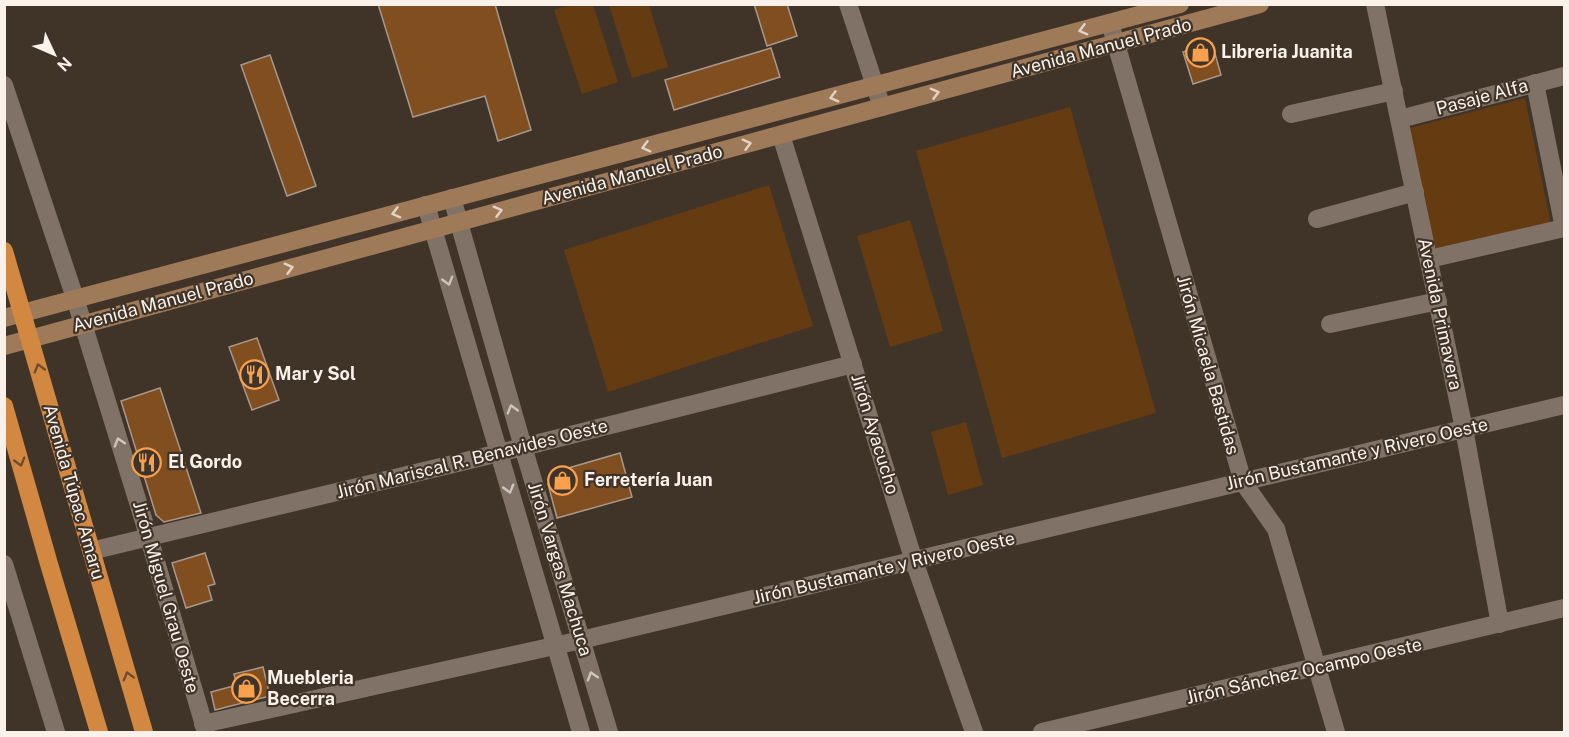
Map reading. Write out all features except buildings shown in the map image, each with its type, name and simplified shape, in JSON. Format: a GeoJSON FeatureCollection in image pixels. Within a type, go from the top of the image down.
{"type":"FeatureCollection","features":[{"type":"Feature","properties":{"kind":"highway","name":"Avenida Túpac Amaru"},"geometry":{"type":"LineString","coordinates":[[4,251],[144,732]]}},
{"type":"Feature","properties":{"kind":"highway"},"geometry":{"type":"LineString","coordinates":[[4,406],[99,732]]}},
{"type":"Feature","properties":{"kind":"main road","name":"Avenida Manuel Prado"},"geometry":{"type":"LineString","coordinates":[[4,318],[1180,4]]}},
{"type":"Feature","properties":{"kind":"main road","name":"Avenida Manuel Prado"},"geometry":{"type":"LineString","coordinates":[[4,346],[1260,4]]}},
{"type":"Feature","properties":{"kind":"street"},"geometry":{"type":"LineString","coordinates":[[848,4],[882,107]]}},
{"type":"Feature","properties":{"kind":"street","name":"Avenida Primavera"},"geometry":{"type":"LineString","coordinates":[[1375,4],[1464,429],[1500,624]]}},
{"type":"Feature","properties":{"kind":"street","name":"Jirón Micaela Bastidas"},"geometry":{"type":"LineString","coordinates":[[1110,23],[1243,482],[1276,529],[1336,732]]}},
{"type":"Feature","properties":{"kind":"street","name":"Pasaje Alfa"},"geometry":{"type":"LineString","coordinates":[[1400,119],[1564,76]]}},
{"type":"Feature","properties":{"kind":"street"},"geometry":{"type":"LineString","coordinates":[[1429,259],[1564,228],[1535,83]]}},
{"type":"Feature","properties":{"kind":"street","name":"Jirón Miguel Grau Oeste"},"geometry":{"type":"LineString","coordinates":[[4,85],[75,298],[149,538],[204,728]]}},
{"type":"Feature","properties":{"kind":"street"},"geometry":{"type":"LineString","coordinates":[[1291,114],[1394,91]]}},
{"type":"Feature","properties":{"kind":"street","name":"Jirón Ayacucho"},"geometry":{"type":"LineString","coordinates":[[781,135],[914,561],[974,732]]}},
{"type":"Feature","properties":{"kind":"street"},"geometry":{"type":"LineString","coordinates":[[1317,219],[1415,192]]}},
{"type":"Feature","properties":{"kind":"street","name":"Jirón Vargas Machuca"},"geometry":{"type":"LineString","coordinates":[[452,198],[523,447],[609,732]]}},
{"type":"Feature","properties":{"kind":"street","name":"Jirón Vargas Machuca"},"geometry":{"type":"LineString","coordinates":[[426,205],[581,732]]}},
{"type":"Feature","properties":{"kind":"street"},"geometry":{"type":"LineString","coordinates":[[1330,324],[1438,301]]}},
{"type":"Feature","properties":{"kind":"street","name":"Jirón Mariscal R. Benavides Oeste"},"geometry":{"type":"LineString","coordinates":[[91,552],[853,364]]}},
{"type":"Feature","properties":{"kind":"street","name":"Jirón Bustamante y Rivero Oeste"},"geometry":{"type":"LineString","coordinates":[[204,728],[1564,405]]}},
{"type":"Feature","properties":{"kind":"street"},"geometry":{"type":"LineString","coordinates":[[4,564],[56,732]]}},
{"type":"Feature","properties":{"kind":"street","name":"Jirón Sánchez Ocampo Oeste"},"geometry":{"type":"LineString","coordinates":[[1042,732],[1564,608]]}},
{"type":"Feature","properties":{"kind":"shaded area"},"geometry":{"type":"Polygon","coordinates":[[[572,4],[593,5],[618,82],[582,94],[554,10],[572,4]]]}},
{"type":"Feature","properties":{"kind":"shaded area"},"geometry":{"type":"Polygon","coordinates":[[[609,5],[649,5],[668,67],[632,78],[609,5]]]}},
{"type":"Feature","properties":{"kind":"shaded area"},"geometry":{"type":"Polygon","coordinates":[[[1525,98],[1551,225],[1433,252],[1410,128],[1525,98]]]}},
{"type":"Feature","properties":{"kind":"shaded area"},"geometry":{"type":"Polygon","coordinates":[[[1070,107],[1156,413],[1002,458],[916,151],[1070,107]]]}},
{"type":"Feature","properties":{"kind":"shaded area"},"geometry":{"type":"Polygon","coordinates":[[[769,185],[813,326],[608,392],[564,250],[769,185]]]}},
{"type":"Feature","properties":{"kind":"shaded area"},"geometry":{"type":"Polygon","coordinates":[[[910,220],[943,331],[890,347],[857,236],[910,220]]]}},
{"type":"Feature","properties":{"kind":"shaded area"},"geometry":{"type":"Polygon","coordinates":[[[966,422],[983,485],[948,495],[931,432],[966,422]]]}},
{"type":"Feature","properties":{"kind":"place","name":"Libreria Juanita"},"geometry":{"type":"Point","coordinates":[1200,52]}},
{"type":"Feature","properties":{"kind":"place","name":"Mar y Sol"},"geometry":{"type":"Point","coordinates":[254,374]}},
{"type":"Feature","properties":{"kind":"place","name":"El Gordo"},"geometry":{"type":"Point","coordinates":[147,462]}},
{"type":"Feature","properties":{"kind":"place","name":"Ferretería Juan"},"geometry":{"type":"Point","coordinates":[563,480]}},
{"type":"Feature","properties":{"kind":"place","name":"Muebleria Becerra"},"geometry":{"type":"Point","coordinates":[246,688]}}]}
